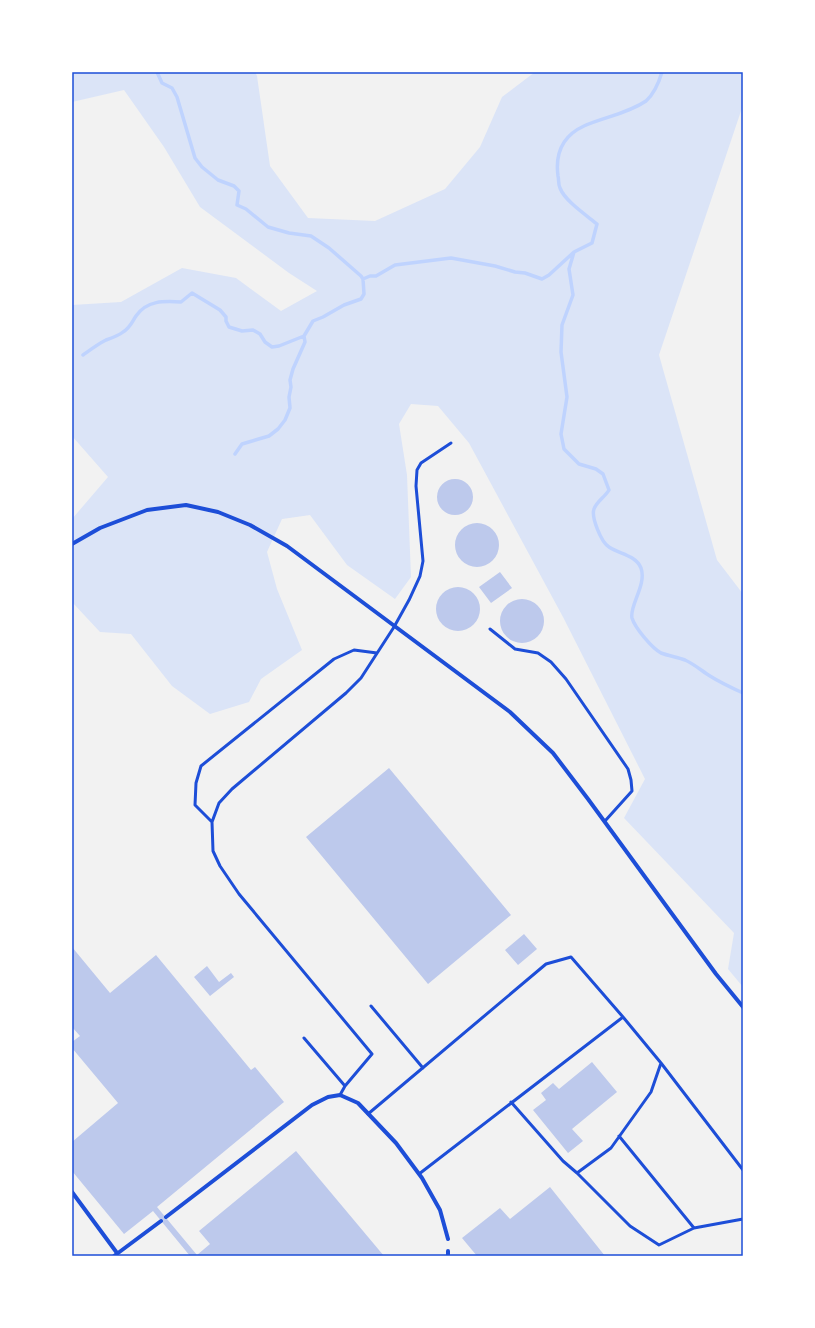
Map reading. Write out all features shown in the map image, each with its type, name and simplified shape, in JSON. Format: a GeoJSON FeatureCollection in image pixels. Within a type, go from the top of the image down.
{"type":"FeatureCollection","features":[{"type":"Feature","properties":{"kind":"street"},"geometry":{"type":"LineString","coordinates":[[72,544],[100,528],[147,510],[186,505],[218,512],[250,525],[287,546],[510,712],[552,753],[605,821],[716,974],[743,1007]]}},
{"type":"Feature","properties":{"kind":"street"},"geometry":{"type":"LineString","coordinates":[[166,1217],[312,1105],[328,1097],[340,1095],[358,1102],[396,1143],[419,1174],[440,1210],[448,1238]]}},
{"type":"Feature","properties":{"kind":"street"},"geometry":{"type":"LineString","coordinates":[[72,1192],[115,1255],[161,1221]]}},
{"type":"Feature","properties":{"kind":"street"},"geometry":{"type":"LineString","coordinates":[[448,1251],[448,1256]]}},
{"type":"Feature","properties":{"kind":"lane"},"geometry":{"type":"LineString","coordinates":[[340,1095],[345,1086],[372,1054],[242,897],[220,866],[213,852],[212,822],[219,803],[232,789],[346,693],[361,678],[377,653],[409,600],[420,576],[423,561],[416,486],[417,470],[421,463],[451,443]]}},
{"type":"Feature","properties":{"kind":"lane"},"geometry":{"type":"LineString","coordinates":[[490,630],[515,649],[538,653],[551,662],[566,679],[628,769],[632,791],[605,821]]}},
{"type":"Feature","properties":{"kind":"lane"},"geometry":{"type":"LineString","coordinates":[[212,822],[195,805],[196,782],[201,766],[334,658],[354,650],[377,653]]}},
{"type":"Feature","properties":{"kind":"lane"},"geometry":{"type":"LineString","coordinates":[[368,1114],[546,964],[571,957],[661,1063],[743,1170]]}},
{"type":"Feature","properties":{"kind":"lane"},"geometry":{"type":"LineString","coordinates":[[371,1006],[423,1068]]}},
{"type":"Feature","properties":{"kind":"lane"},"geometry":{"type":"LineString","coordinates":[[419,1174],[623,1017]]}},
{"type":"Feature","properties":{"kind":"lane"},"geometry":{"type":"LineString","coordinates":[[304,1038],[345,1086]]}},
{"type":"Feature","properties":{"kind":"lane"},"geometry":{"type":"LineString","coordinates":[[577,1173],[611,1148],[651,1092],[661,1063]]}},
{"type":"Feature","properties":{"kind":"lane"},"geometry":{"type":"LineString","coordinates":[[511,1102],[563,1161],[630,1226],[659,1245],[694,1228],[743,1219]]}},
{"type":"Feature","properties":{"kind":"lane"},"geometry":{"type":"LineString","coordinates":[[620,1136],[694,1228]]}},
{"type":"Feature","properties":{"kind":"shaded area"},"geometry":{"type":"Polygon","coordinates":[[[72,72],[255,72],[257,76],[270,166],[308,218],[375,221],[445,189],[480,147],[502,97],[535,72],[743,72],[743,105],[659,355],[717,560],[743,594],[743,987],[728,969],[734,933],[624,818],[645,779],[563,617],[469,443],[438,406],[411,404],[399,424],[407,475],[411,577],[395,599],[347,565],[310,515],[282,519],[267,552],[277,589],[302,650],[261,679],[249,702],[210,714],[172,686],[131,634],[100,632],[72,602],[72,519],[108,477],[72,436],[72,305],[121,302],[182,268],[236,278],[281,311],[317,291],[289,273],[200,207],[164,147],[124,90],[72,102],[72,72]]]}},
{"type":"Feature","properties":{"kind":"building"},"geometry":{"type":"Polygon","coordinates":[[[459,479],[468,484],[472,490],[472,504],[468,510],[459,515],[451,515],[442,510],[438,504],[437,493],[442,484],[448,480],[459,479]]]}},
{"type":"Feature","properties":{"kind":"building"},"geometry":{"type":"Polygon","coordinates":[[[473,523],[481,523],[486,524],[493,529],[498,536],[498,554],[493,561],[486,566],[473,567],[465,564],[458,557],[455,549],[455,541],[458,533],[465,526],[473,523]]]}},
{"type":"Feature","properties":{"kind":"building"},"geometry":{"type":"Polygon","coordinates":[[[500,572],[512,588],[491,603],[479,587],[500,572]]]}},
{"type":"Feature","properties":{"kind":"building"},"geometry":{"type":"Polygon","coordinates":[[[454,587],[462,587],[467,588],[474,593],[479,600],[479,618],[474,625],[467,630],[454,631],[446,628],[439,621],[436,613],[436,605],[439,597],[446,590],[454,587]]]}},
{"type":"Feature","properties":{"kind":"building"},"geometry":{"type":"Polygon","coordinates":[[[518,599],[526,599],[538,605],[544,617],[544,625],[538,637],[526,643],[518,643],[506,637],[500,625],[500,617],[506,605],[518,599]]]}},
{"type":"Feature","properties":{"kind":"building"},"geometry":{"type":"Polygon","coordinates":[[[389,768],[511,915],[428,984],[306,837],[389,768]]]}},
{"type":"Feature","properties":{"kind":"building"},"geometry":{"type":"Polygon","coordinates":[[[524,934],[537,949],[518,965],[505,950],[524,934]]]}},
{"type":"Feature","properties":{"kind":"building"},"geometry":{"type":"Polygon","coordinates":[[[72,947],[110,993],[156,955],[251,1070],[255,1067],[284,1102],[157,1207],[197,1255],[210,1244],[199,1231],[296,1151],[384,1256],[190,1256],[153,1211],[124,1234],[72,1171],[72,1142],[118,1103],[72,1048],[72,1042],[80,1036],[72,1027],[72,947]]]}},
{"type":"Feature","properties":{"kind":"building"},"geometry":{"type":"Polygon","coordinates":[[[207,966],[219,982],[231,973],[234,977],[210,996],[194,977],[207,966]]]}},
{"type":"Feature","properties":{"kind":"building"},"geometry":{"type":"Polygon","coordinates":[[[592,1062],[617,1092],[572,1129],[583,1141],[568,1153],[533,1110],[546,1100],[541,1093],[553,1083],[559,1089],[592,1062]]]}},
{"type":"Feature","properties":{"kind":"building"},"geometry":{"type":"Polygon","coordinates":[[[550,1187],[605,1256],[477,1256],[462,1238],[500,1208],[510,1219],[550,1187]]]}},
{"type":"Feature","properties":{"kind":"waterway"},"geometry":{"type":"LineString","coordinates":[[157,72],[162,83],[172,88],[177,97],[195,158],[202,167],[218,180],[234,186],[239,191],[237,205],[246,209],[268,227],[289,233],[311,236],[329,248],[363,279],[364,294],[361,299],[344,305],[313,321],[304,336],[305,342],[293,369],[290,380],[290,408],[285,420],[278,429],[269,436],[242,444],[235,454]]}},
{"type":"Feature","properties":{"kind":"waterway"},"geometry":{"type":"LineString","coordinates":[[363,279],[370,276],[376,276],[395,265],[451,258],[495,266],[515,272],[525,273],[542,279],[549,275],[574,252],[592,243],[597,224],[571,203],[560,188],[557,168],[559,153],[565,140],[576,130],[584,126],[631,109],[646,101],[656,88],[662,72]]}},
{"type":"Feature","properties":{"kind":"waterway"},"geometry":{"type":"LineString","coordinates":[[574,252],[569,269],[573,295],[562,325],[561,352],[567,397],[561,434],[564,449],[579,464],[596,469],[603,474],[609,490],[595,506],[593,513],[595,523],[600,535],[609,547],[631,557],[639,564],[641,568],[642,581],[632,613],[632,618],[640,632],[653,647],[661,653],[692,663],[718,681],[743,693]]}},
{"type":"Feature","properties":{"kind":"waterway"},"geometry":{"type":"LineString","coordinates":[[83,355],[106,340],[117,336],[129,327],[136,316],[145,307],[162,302],[181,302],[192,293],[220,310],[226,317],[229,327],[242,331],[253,330],[260,334],[265,342],[272,347],[279,346],[304,336]]}}]}
